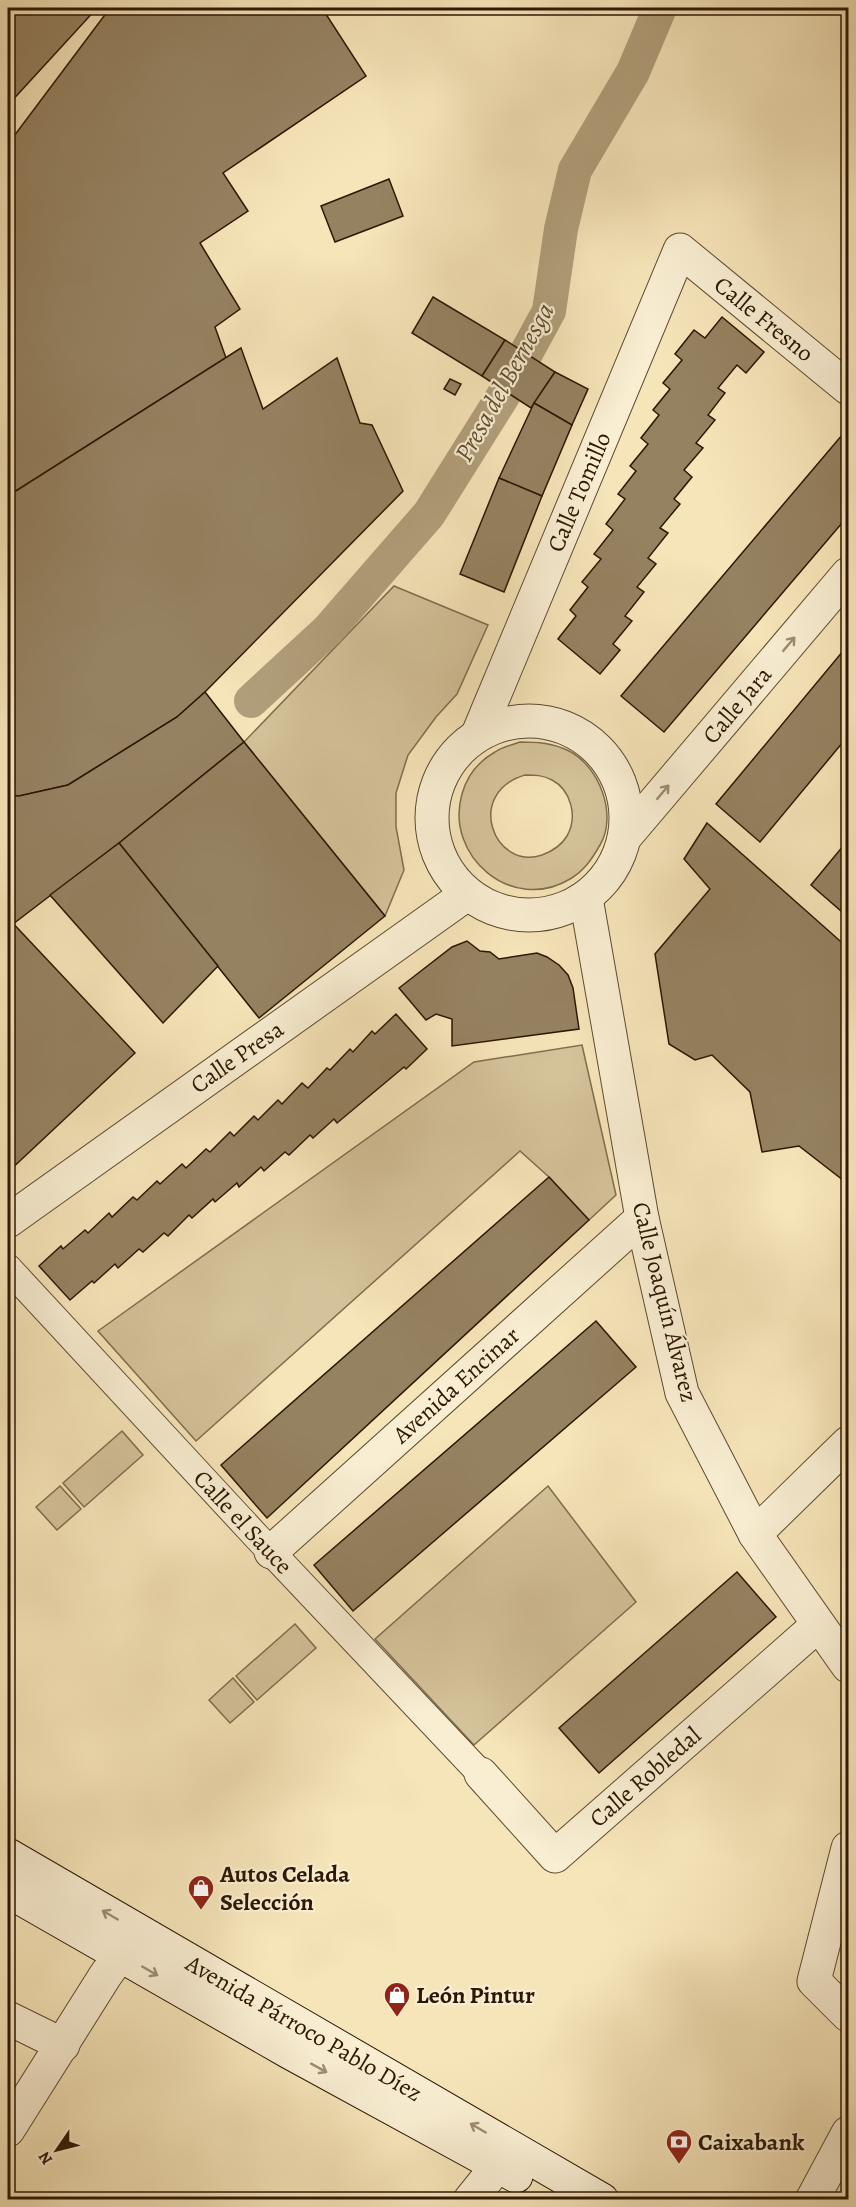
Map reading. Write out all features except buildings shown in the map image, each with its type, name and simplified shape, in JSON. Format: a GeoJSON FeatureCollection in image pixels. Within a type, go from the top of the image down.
{"type":"FeatureCollection","features":[{"type":"Feature","properties":{"kind":"street","name":"Calle Fresno"},"geometry":{"type":"LineString","coordinates":[[680,250],[849,388]]}},
{"type":"Feature","properties":{"kind":"street","name":"Calle Tomillo"},"geometry":{"type":"LineString","coordinates":[[478,734],[680,250]]}},
{"type":"Feature","properties":{"kind":"street","name":"Calle Jara"},"geometry":{"type":"LineString","coordinates":[[625,837],[849,574]]}},
{"type":"Feature","properties":{"kind":"street"},"geometry":{"type":"LineString","coordinates":[[519,721],[555,724],[588,740],[612,767],[626,801],[625,837],[612,872],[586,898],[557,912],[526,916],[494,910],[466,894],[447,871],[434,843],[431,813],[439,781],[452,757],[478,734],[519,721]]}},
{"type":"Feature","properties":{"kind":"street","name":"Calle Presa"},"geometry":{"type":"LineString","coordinates":[[8,1221],[466,894]]}},
{"type":"Feature","properties":{"kind":"street","name":"Calle Joaquín Álvarez"},"geometry":{"type":"LineString","coordinates":[[586,898],[642,1218],[682,1393],[755,1534],[849,1666]]}},
{"type":"Feature","properties":{"kind":"street","name":"Avenida Encinar"},"geometry":{"type":"LineString","coordinates":[[271,1552],[642,1218]]}},
{"type":"Feature","properties":{"kind":"street","name":"Calle el Sauce"},"geometry":{"type":"LineString","coordinates":[[8,1268],[271,1552],[481,1774]]}},
{"type":"Feature","properties":{"kind":"street"},"geometry":{"type":"LineString","coordinates":[[755,1534],[849,1443]]}},
{"type":"Feature","properties":{"kind":"street","name":"Calle Robledal"},"geometry":{"type":"LineString","coordinates":[[481,1774],[555,1856],[818,1625]]}},
{"type":"Feature","properties":{"kind":"street"},"geometry":{"type":"LineString","coordinates":[[849,1848],[814,1981],[849,2015]]}},
{"type":"Feature","properties":{"kind":"street","name":"Avenida Párroco Pablo Díez"},"geometry":{"type":"LineString","coordinates":[[8,1855],[289,2052],[505,2157],[602,2199]]}},
{"type":"Feature","properties":{"kind":"street","name":"Avenida Párroco Pablo Díez"},"geometry":{"type":"LineString","coordinates":[[8,1891],[129,1942]]}},
{"type":"Feature","properties":{"kind":"street"},"geometry":{"type":"LineString","coordinates":[[8,2130],[129,1942]]}},
{"type":"Feature","properties":{"kind":"street"},"geometry":{"type":"LineString","coordinates":[[8,2018],[63,2045]]}},
{"type":"Feature","properties":{"kind":"street"},"geometry":{"type":"LineString","coordinates":[[812,2199],[849,2133]]}},
{"type":"Feature","properties":{"kind":"street"},"geometry":{"type":"LineString","coordinates":[[471,2199],[505,2157]]}},
{"type":"Feature","properties":{"kind":"street","name":"Avenida Párroco Pablo Díez"},"geometry":{"type":"LineString","coordinates":[[505,2157],[560,2199]]}},
{"type":"Feature","properties":{"kind":"shaded area"},"geometry":{"type":"Polygon","coordinates":[[[394,586],[488,625],[457,694],[436,717],[408,755],[396,793],[396,827],[404,870],[385,916],[244,742],[394,586]]]}},
{"type":"Feature","properties":{"kind":"shaded area"},"geometry":{"type":"Polygon","coordinates":[[[520,742],[563,748],[580,758],[597,779],[606,806],[605,833],[591,860],[575,876],[548,888],[526,889],[506,884],[488,873],[473,857],[463,838],[459,817],[462,794],[467,781],[474,770],[489,756],[520,742]],[[525,775],[506,784],[495,797],[491,812],[493,828],[499,841],[511,852],[525,857],[550,852],[562,843],[570,829],[572,813],[568,797],[559,784],[545,777],[525,775]]]}},
{"type":"Feature","properties":{"kind":"shaded area"},"geometry":{"type":"Polygon","coordinates":[[[582,1045],[616,1195],[589,1220],[549,1177],[520,1151],[196,1441],[98,1331],[474,1062],[582,1045]]]}},
{"type":"Feature","properties":{"kind":"shaded area"},"geometry":{"type":"Polygon","coordinates":[[[122,1431],[143,1455],[84,1507],[63,1483],[122,1431]]]}},
{"type":"Feature","properties":{"kind":"shaded area"},"geometry":{"type":"Polygon","coordinates":[[[60,1486],[81,1509],[57,1530],[36,1507],[60,1486]]]}},
{"type":"Feature","properties":{"kind":"shaded area"},"geometry":{"type":"Polygon","coordinates":[[[548,1486],[636,1602],[474,1745],[375,1639],[548,1486]]]}},
{"type":"Feature","properties":{"kind":"shaded area"},"geometry":{"type":"Polygon","coordinates":[[[295,1624],[316,1648],[257,1700],[236,1676],[295,1624]]]}},
{"type":"Feature","properties":{"kind":"shaded area"},"geometry":{"type":"Polygon","coordinates":[[[233,1678],[254,1702],[230,1723],[209,1700],[233,1678]]]}},
{"type":"Feature","properties":{"kind":"waterway","name":"Presa del Bernesga"},"geometry":{"type":"LineString","coordinates":[[251,701],[328,630],[429,514],[503,396],[549,311],[561,229],[575,170],[633,72],[660,8]]}},
{"type":"Feature","properties":{"kind":"place","name":"Autos Celada Selección"},"geometry":{"type":"Point","coordinates":[201,1911]}},
{"type":"Feature","properties":{"kind":"place","name":"León Pintur"},"geometry":{"type":"Point","coordinates":[397,2018]}},
{"type":"Feature","properties":{"kind":"place","name":"Caixabank"},"geometry":{"type":"Point","coordinates":[679,2165]}}]}
